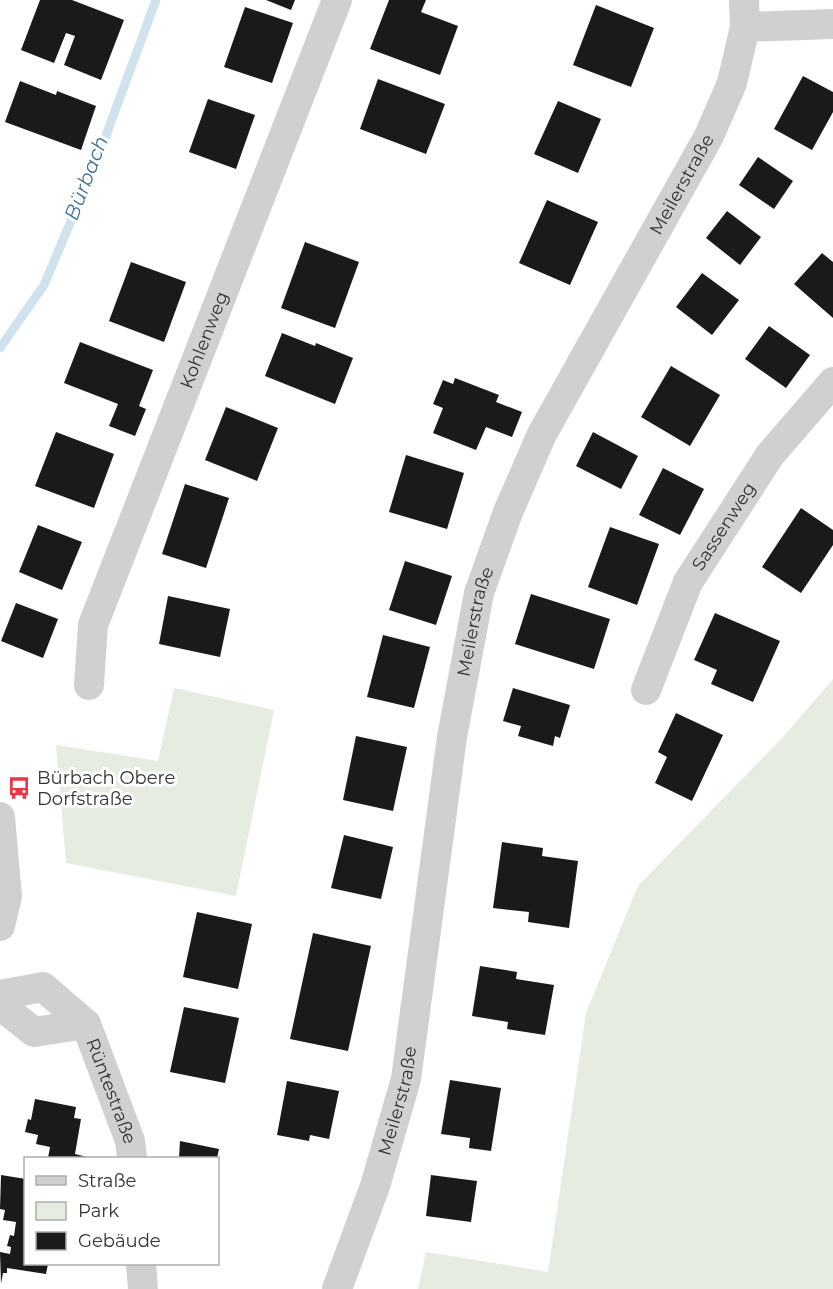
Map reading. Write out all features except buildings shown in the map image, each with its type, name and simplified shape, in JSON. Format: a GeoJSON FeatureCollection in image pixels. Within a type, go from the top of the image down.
{"type":"FeatureCollection","features":[{"type":"Feature","properties":{"kind":"street","name":"Kohlenweg"},"geometry":{"type":"LineString","coordinates":[[89,685],[93,625],[337,0]]}},
{"type":"Feature","properties":{"kind":"street"},"geometry":{"type":"LineString","coordinates":[[745,13],[833,24]]}},
{"type":"Feature","properties":{"kind":"street","name":"Meilerstraße"},"geometry":{"type":"LineString","coordinates":[[337,1289],[375,1186],[406,1079],[452,737],[480,592],[508,513],[542,434],[708,136],[732,83],[745,13]]}},
{"type":"Feature","properties":{"kind":"street","name":"Sassenweg"},"geometry":{"type":"LineString","coordinates":[[646,690],[688,582],[770,455],[833,382]]}},
{"type":"Feature","properties":{"kind":"street"},"geometry":{"type":"LineString","coordinates":[[0,817],[7,896],[0,926]]}},
{"type":"Feature","properties":{"kind":"street","name":"Rüntestraße"},"geometry":{"type":"LineString","coordinates":[[0,995],[43,987],[86,1024],[130,1141],[132,1157]]}},
{"type":"Feature","properties":{"kind":"street","name":"Rüntestraße"},"geometry":{"type":"LineString","coordinates":[[0,1005],[34,1032],[86,1024]]}},
{"type":"Feature","properties":{"kind":"street"},"geometry":{"type":"LineString","coordinates":[[141,1265],[143,1289]]}},
{"type":"Feature","properties":{"kind":"green space"},"geometry":{"type":"Polygon","coordinates":[[[833,679],[833,1289],[418,1289],[426,1252],[548,1272],[586,1013],[638,886],[783,737],[833,679]]]}},
{"type":"Feature","properties":{"kind":"green space"},"geometry":{"type":"Polygon","coordinates":[[[174,688],[274,710],[236,896],[66,863],[56,745],[158,761],[174,688]]]}},
{"type":"Feature","properties":{"kind":"waterway","name":"Bürbach"},"geometry":{"type":"LineString","coordinates":[[0,348],[44,285],[98,157],[156,0]]}},
{"type":"Feature","properties":{"kind":"place","name":"Bürbach Obere Dorfstraße"},"geometry":{"type":"Point","coordinates":[19,788]}}]}
